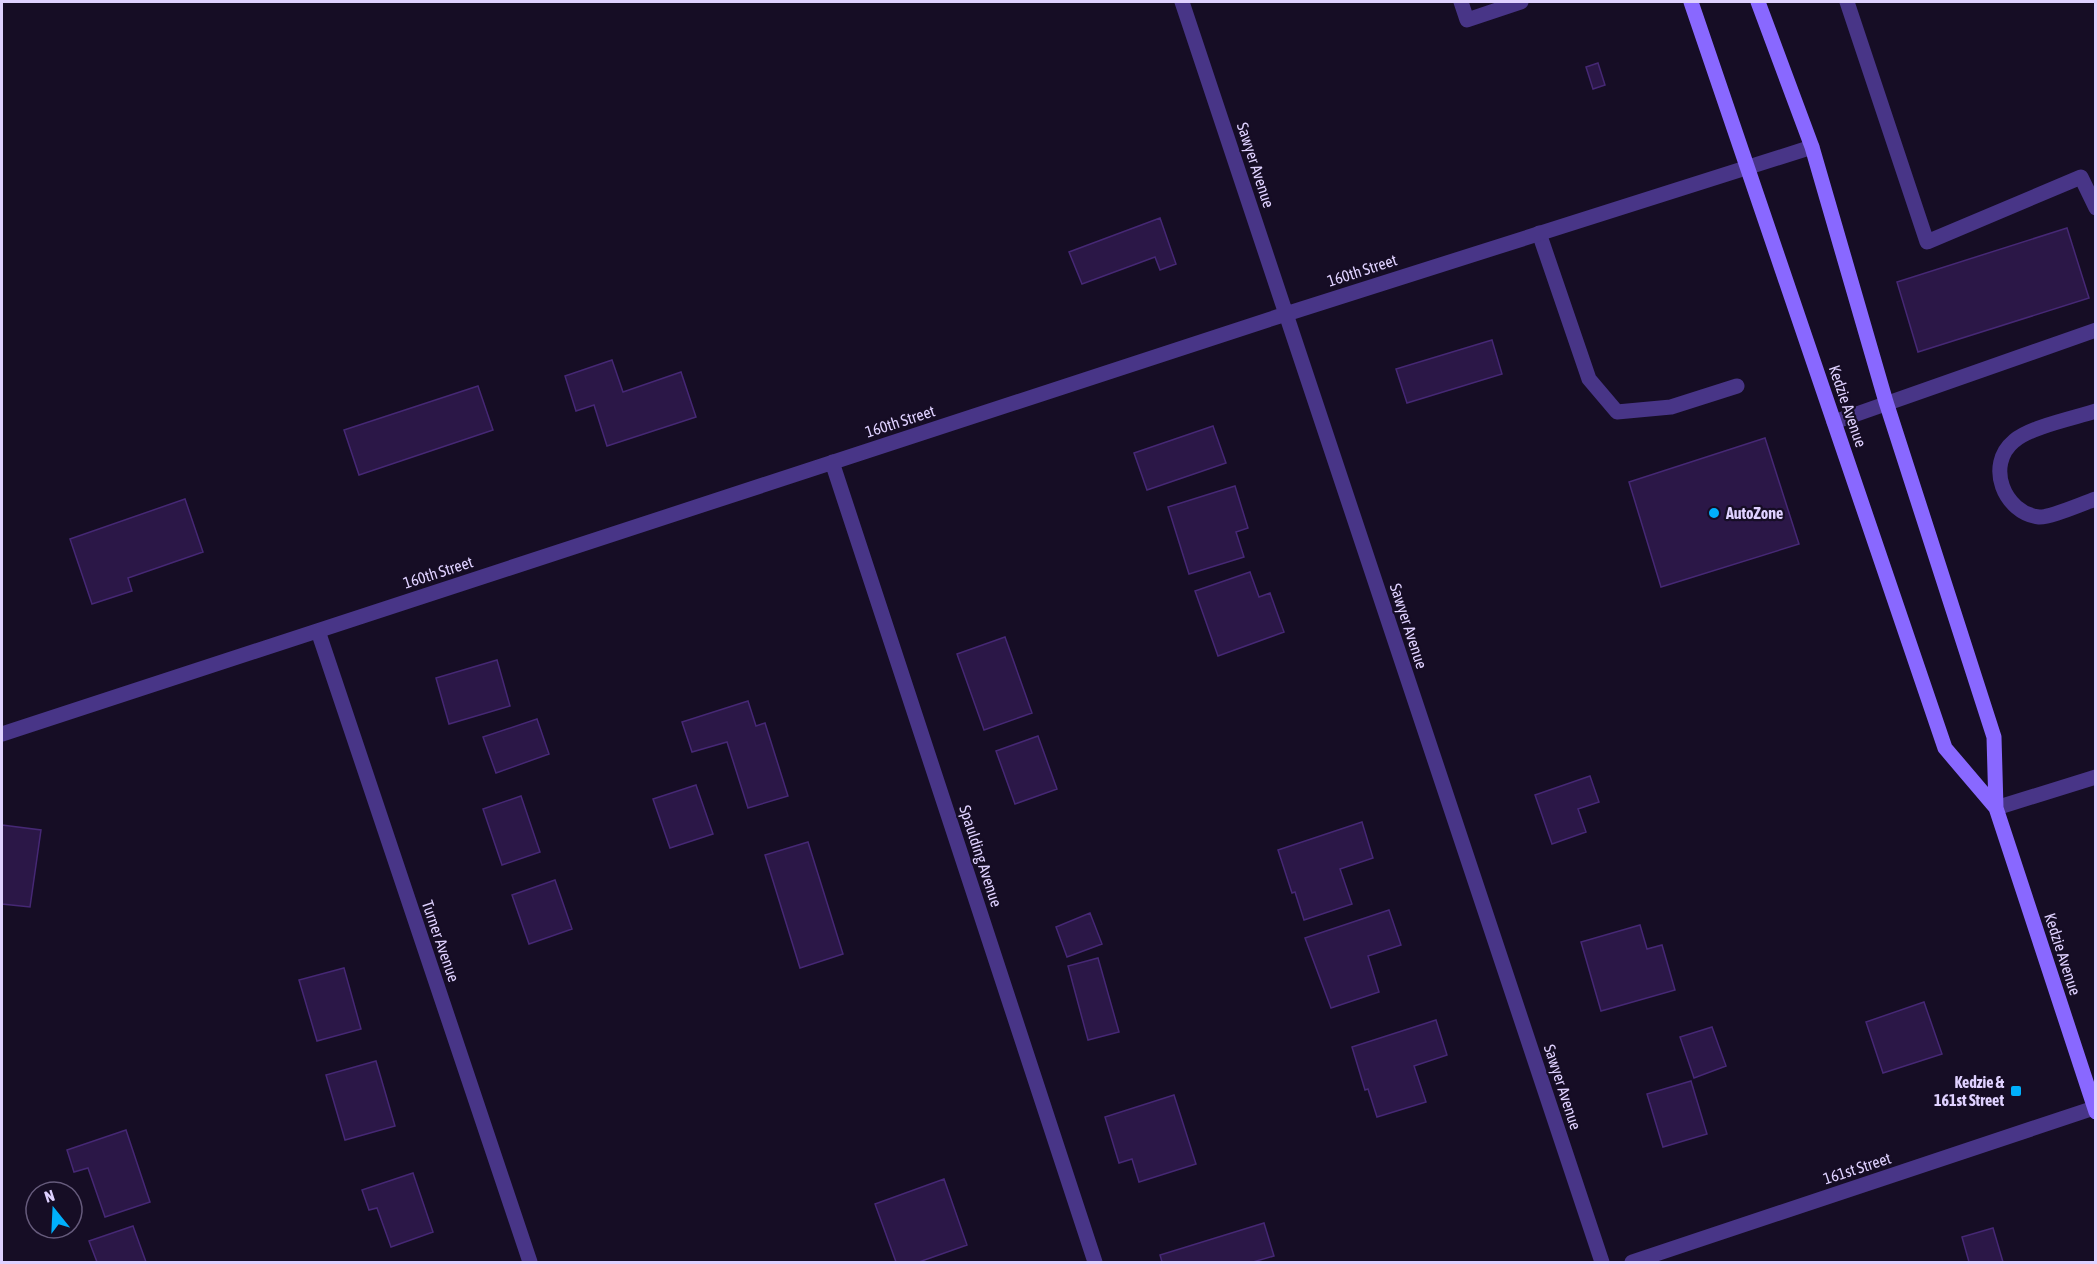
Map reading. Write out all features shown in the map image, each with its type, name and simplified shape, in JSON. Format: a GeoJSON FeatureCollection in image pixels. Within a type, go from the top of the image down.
{"type":"FeatureCollection","features":[{"type":"Feature","properties":{"kind":"main road","name":"Kedzie Avenue"},"geometry":{"type":"LineString","coordinates":[[1691,2],[1945,748],[1996,808]]}},
{"type":"Feature","properties":{"kind":"main road","name":"Kedzie Avenue"},"geometry":{"type":"LineString","coordinates":[[1758,2],[1812,147],[1886,402],[1994,737],[1996,808],[2095,1110]]}},
{"type":"Feature","properties":{"kind":"street","name":"Sawyer Avenue"},"geometry":{"type":"LineString","coordinates":[[1182,2],[1602,1263]]}},
{"type":"Feature","properties":{"kind":"street"},"geometry":{"type":"LineString","coordinates":[[1461,2],[1467,20],[1521,2]]}},
{"type":"Feature","properties":{"kind":"street"},"geometry":{"type":"LineString","coordinates":[[1847,2],[1927,242],[2081,177],[2096,208]]}},
{"type":"Feature","properties":{"kind":"street","name":"160th Street"},"geometry":{"type":"LineString","coordinates":[[2,734],[1286,314],[1812,147]]}},
{"type":"Feature","properties":{"kind":"street"},"geometry":{"type":"LineString","coordinates":[[1539,233],[1589,379],[1617,412],[1671,407],[1737,386]]}},
{"type":"Feature","properties":{"kind":"street"},"geometry":{"type":"LineString","coordinates":[[1834,422],[2096,330]]}},
{"type":"Feature","properties":{"kind":"street"},"geometry":{"type":"LineString","coordinates":[[2096,411],[2025,434],[2013,442],[2004,454],[2000,468],[2000,482],[2006,496],[2015,507],[2027,514],[2042,517],[2096,499]]}},
{"type":"Feature","properties":{"kind":"street","name":"Spaulding Avenue"},"geometry":{"type":"LineString","coordinates":[[832,462],[1095,1263]]}},
{"type":"Feature","properties":{"kind":"street","name":"Turner Avenue"},"geometry":{"type":"LineString","coordinates":[[318,631],[530,1263]]}},
{"type":"Feature","properties":{"kind":"street"},"geometry":{"type":"LineString","coordinates":[[1996,808],[2096,777]]}},
{"type":"Feature","properties":{"kind":"street","name":"161st Street"},"geometry":{"type":"LineString","coordinates":[[1632,1263],[2095,1110]]}},
{"type":"Feature","properties":{"kind":"building"},"geometry":{"type":"Polygon","coordinates":[[[1598,63],[1605,85],[1593,89],[1586,67],[1598,63]]]}},
{"type":"Feature","properties":{"kind":"building"},"geometry":{"type":"Polygon","coordinates":[[[1160,218],[1176,264],[1160,270],[1155,257],[1082,284],[1069,252],[1160,218]]]}},
{"type":"Feature","properties":{"kind":"building"},"geometry":{"type":"Polygon","coordinates":[[[2067,228],[2089,298],[1918,352],[1897,282],[2067,228]]]}},
{"type":"Feature","properties":{"kind":"building"},"geometry":{"type":"Polygon","coordinates":[[[1492,340],[1502,374],[1407,403],[1396,369],[1492,340]]]}},
{"type":"Feature","properties":{"kind":"building"},"geometry":{"type":"Polygon","coordinates":[[[612,360],[623,392],[681,372],[696,417],[607,446],[594,405],[576,411],[565,376],[612,360]]]}},
{"type":"Feature","properties":{"kind":"building"},"geometry":{"type":"Polygon","coordinates":[[[478,386],[493,430],[359,475],[344,430],[478,386]]]}},
{"type":"Feature","properties":{"kind":"building"},"geometry":{"type":"Polygon","coordinates":[[[1213,426],[1226,463],[1147,490],[1134,453],[1213,426]]]}},
{"type":"Feature","properties":{"kind":"building","name":"AutoZone"},"geometry":{"type":"Polygon","coordinates":[[[1765,438],[1799,544],[1661,587],[1629,482],[1765,438]]]}},
{"type":"Feature","properties":{"kind":"building"},"geometry":{"type":"Polygon","coordinates":[[[1235,486],[1248,528],[1236,532],[1244,557],[1189,574],[1168,507],[1235,486]]]}},
{"type":"Feature","properties":{"kind":"building"},"geometry":{"type":"Polygon","coordinates":[[[185,499],[203,552],[128,578],[132,591],[92,604],[70,539],[185,499]]]}},
{"type":"Feature","properties":{"kind":"building"},"geometry":{"type":"Polygon","coordinates":[[[1250,572],[1259,597],[1270,593],[1284,632],[1218,656],[1195,591],[1250,572]]]}},
{"type":"Feature","properties":{"kind":"building"},"geometry":{"type":"Polygon","coordinates":[[[1005,637],[1032,713],[984,730],[957,654],[1005,637]]]}},
{"type":"Feature","properties":{"kind":"building"},"geometry":{"type":"Polygon","coordinates":[[[497,660],[510,706],[449,724],[436,678],[497,660]]]}},
{"type":"Feature","properties":{"kind":"building"},"geometry":{"type":"Polygon","coordinates":[[[748,701],[756,726],[765,723],[788,796],[748,808],[727,742],[692,752],[682,722],[748,701]]]}},
{"type":"Feature","properties":{"kind":"building"},"geometry":{"type":"Polygon","coordinates":[[[537,719],[549,754],[496,773],[483,737],[537,719]]]}},
{"type":"Feature","properties":{"kind":"building"},"geometry":{"type":"Polygon","coordinates":[[[1038,736],[1057,789],[1015,804],[996,751],[1038,736]]]}},
{"type":"Feature","properties":{"kind":"building"},"geometry":{"type":"Polygon","coordinates":[[[1590,776],[1599,802],[1578,809],[1586,832],[1552,844],[1535,795],[1590,776]]]}},
{"type":"Feature","properties":{"kind":"building"},"geometry":{"type":"Polygon","coordinates":[[[696,785],[713,834],[670,848],[653,799],[696,785]]]}},
{"type":"Feature","properties":{"kind":"building"},"geometry":{"type":"Polygon","coordinates":[[[521,796],[540,852],[502,865],[483,809],[521,796]]]}},
{"type":"Feature","properties":{"kind":"building"},"geometry":{"type":"Polygon","coordinates":[[[1362,822],[1373,858],[1340,869],[1352,904],[1304,920],[1295,892],[1292,893],[1278,850],[1362,822]]]}},
{"type":"Feature","properties":{"kind":"building"},"geometry":{"type":"Polygon","coordinates":[[[2,825],[41,830],[30,907],[2,904],[2,825]]]}},
{"type":"Feature","properties":{"kind":"building"},"geometry":{"type":"Polygon","coordinates":[[[808,842],[843,954],[800,968],[765,855],[808,842]]]}},
{"type":"Feature","properties":{"kind":"building"},"geometry":{"type":"Polygon","coordinates":[[[555,880],[572,929],[529,944],[512,895],[555,880]]]}},
{"type":"Feature","properties":{"kind":"building"},"geometry":{"type":"Polygon","coordinates":[[[1389,910],[1401,945],[1368,956],[1379,992],[1331,1008],[1305,938],[1389,910]]]}},
{"type":"Feature","properties":{"kind":"building"},"geometry":{"type":"Polygon","coordinates":[[[1090,913],[1102,944],[1067,957],[1056,927],[1090,913]]]}},
{"type":"Feature","properties":{"kind":"building"},"geometry":{"type":"Polygon","coordinates":[[[1640,925],[1647,949],[1662,945],[1675,990],[1601,1011],[1581,942],[1640,925]]]}},
{"type":"Feature","properties":{"kind":"building"},"geometry":{"type":"Polygon","coordinates":[[[1098,958],[1119,1032],[1088,1040],[1068,966],[1098,958]]]}},
{"type":"Feature","properties":{"kind":"building"},"geometry":{"type":"Polygon","coordinates":[[[344,968],[361,1029],[317,1041],[299,980],[344,968]]]}},
{"type":"Feature","properties":{"kind":"building"},"geometry":{"type":"Polygon","coordinates":[[[1924,1002],[1942,1054],[1883,1073],[1866,1022],[1924,1002]]]}},
{"type":"Feature","properties":{"kind":"building"},"geometry":{"type":"Polygon","coordinates":[[[1436,1020],[1447,1055],[1414,1066],[1426,1102],[1377,1117],[1368,1089],[1365,1090],[1352,1047],[1436,1020]]]}},
{"type":"Feature","properties":{"kind":"building"},"geometry":{"type":"Polygon","coordinates":[[[1712,1027],[1726,1066],[1694,1078],[1680,1037],[1712,1027]]]}},
{"type":"Feature","properties":{"kind":"building"},"geometry":{"type":"Polygon","coordinates":[[[376,1061],[395,1126],[345,1140],[326,1075],[376,1061]]]}},
{"type":"Feature","properties":{"kind":"building"},"geometry":{"type":"Polygon","coordinates":[[[1691,1081],[1707,1134],[1663,1147],[1647,1094],[1691,1081]]]}},
{"type":"Feature","properties":{"kind":"building"},"geometry":{"type":"Polygon","coordinates":[[[1174,1095],[1196,1164],[1139,1182],[1132,1159],[1119,1163],[1105,1117],[1174,1095]]]}},
{"type":"Feature","properties":{"kind":"building"},"geometry":{"type":"Polygon","coordinates":[[[126,1130],[150,1202],[105,1217],[88,1168],[74,1172],[67,1150],[126,1130]]]}},
{"type":"Feature","properties":{"kind":"building"},"geometry":{"type":"Polygon","coordinates":[[[413,1173],[433,1232],[391,1247],[377,1208],[369,1210],[362,1190],[413,1173]]]}},
{"type":"Feature","properties":{"kind":"building"},"geometry":{"type":"Polygon","coordinates":[[[944,1179],[967,1245],[919,1262],[896,1262],[875,1204],[944,1179]]]}},
{"type":"Feature","properties":{"kind":"building"},"geometry":{"type":"Polygon","coordinates":[[[1264,1223],[1274,1256],[1253,1262],[1162,1262],[1160,1255],[1264,1223]]]}},
{"type":"Feature","properties":{"kind":"building"},"geometry":{"type":"Polygon","coordinates":[[[133,1226],[146,1262],[97,1262],[89,1241],[133,1226]]]}},
{"type":"Feature","properties":{"kind":"building"},"geometry":{"type":"Polygon","coordinates":[[[1993,1228],[2003,1262],[1969,1262],[1962,1237],[1993,1228]]]}},
{"type":"Feature","properties":{"kind":"place","name":"AutoZone"},"geometry":{"type":"Point","coordinates":[1714,513]}},
{"type":"Feature","properties":{"kind":"place","name":"Kedzie & 161st Street"},"geometry":{"type":"Point","coordinates":[2016,1091]}}]}
